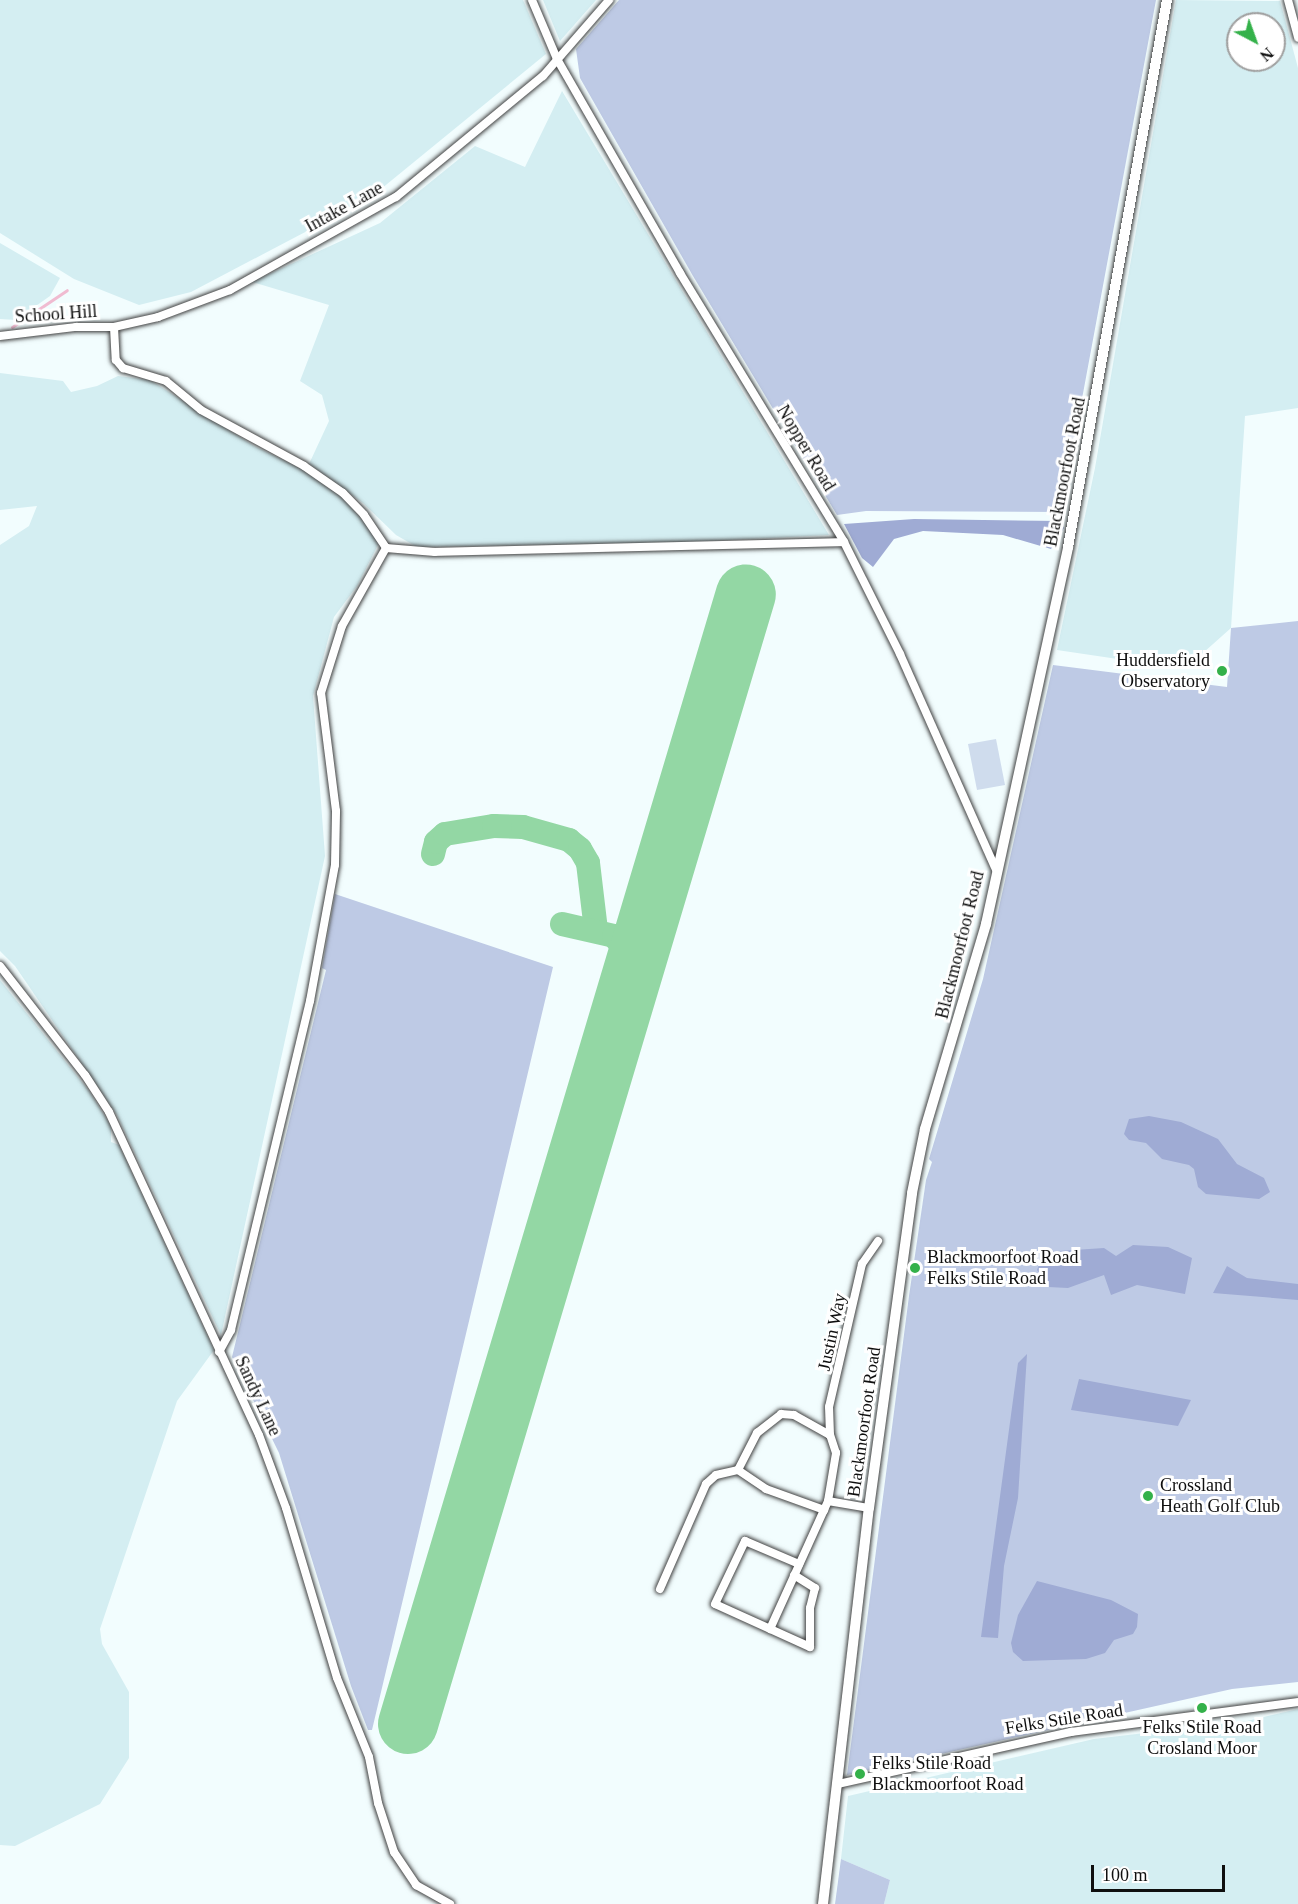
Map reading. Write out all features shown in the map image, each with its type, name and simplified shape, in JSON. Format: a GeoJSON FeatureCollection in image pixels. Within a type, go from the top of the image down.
{"type":"FeatureCollection","features":[{"type":"Feature","properties":{"kind":"street","name":"Nopper Road"},"geometry":{"type":"LineString","coordinates":[[532,0],[557,59],[680,273],[843,542],[900,654],[996,870]]}},
{"type":"Feature","properties":{"kind":"street","name":"Intake Lane"},"geometry":{"type":"LineString","coordinates":[[114,327],[158,316],[230,290],[396,196],[543,76],[609,0]]}},
{"type":"Feature","properties":{"kind":"street","name":"Blackmoorfoot Road"},"geometry":{"type":"LineString","coordinates":[[823,1904],[869,1508],[914,1182],[925,1129],[975,969],[1083,468],[1167,0]]}},
{"type":"Feature","properties":{"kind":"street"},"geometry":{"type":"LineString","coordinates":[[1288,0],[1298,38]]}},
{"type":"Feature","properties":{"kind":"street","name":"School Hill"},"geometry":{"type":"LineString","coordinates":[[0,336],[76,327],[114,327]]}},
{"type":"Feature","properties":{"kind":"street"},"geometry":{"type":"LineString","coordinates":[[114,327],[116,360],[123,368],[166,381],[201,410],[314,472],[343,493],[364,515],[386,548]]}},
{"type":"Feature","properties":{"kind":"street"},"geometry":{"type":"LineString","coordinates":[[386,548],[435,552],[843,542]]}},
{"type":"Feature","properties":{"kind":"street"},"geometry":{"type":"LineString","coordinates":[[219,1352],[231,1330],[310,1001],[334,865],[336,811],[321,693],[342,626],[386,548]]}},
{"type":"Feature","properties":{"kind":"street","name":"Sandy Lane"},"geometry":{"type":"LineString","coordinates":[[0,966],[85,1075],[109,1112],[259,1435],[286,1508],[337,1678],[369,1757],[378,1803],[394,1852],[408,1877],[447,1902]]}},
{"type":"Feature","properties":{"kind":"street","name":"Justin Way"},"geometry":{"type":"LineString","coordinates":[[770,1629],[826,1506],[836,1453],[830,1435],[830,1407],[862,1264],[878,1241]]}},
{"type":"Feature","properties":{"kind":"street"},"geometry":{"type":"LineString","coordinates":[[738,1470],[757,1433],[782,1414],[794,1415],[830,1435]]}},
{"type":"Feature","properties":{"kind":"street"},"geometry":{"type":"LineString","coordinates":[[660,1590],[706,1484],[716,1475],[738,1470],[766,1488],[826,1506],[869,1508]]}},
{"type":"Feature","properties":{"kind":"street"},"geometry":{"type":"LineString","coordinates":[[794,1575],[815,1588],[810,1608],[810,1647],[715,1604],[745,1541],[799,1564]]}},
{"type":"Feature","properties":{"kind":"street","name":"Felks Stile Road"},"geometry":{"type":"LineString","coordinates":[[838,1784],[1071,1732],[1298,1702]]}},
{"type":"Feature","properties":{"kind":"shaded area"},"geometry":{"type":"Polygon","coordinates":[[[0,0],[523,0],[546,54],[370,198],[191,292],[139,305],[74,279],[0,233],[0,0]]]}},
{"type":"Feature","properties":{"kind":"shaded area"},"geometry":{"type":"Polygon","coordinates":[[[543,0],[596,0],[560,41],[543,0]]]}},
{"type":"Feature","properties":{"kind":"shaded area"},"geometry":{"type":"Polygon","coordinates":[[[619,0],[1156,0],[1061,512],[866,511],[837,515],[693,276],[580,78],[576,49],[619,0]]]}},
{"type":"Feature","properties":{"kind":"shaded area"},"geometry":{"type":"Polygon","coordinates":[[[1176,0],[1280,1],[1283,12],[1226,12],[1226,72],[1286,72],[1286,23],[1298,68],[1298,408],[1245,416],[1231,628],[1185,669],[1057,650],[1095,468],[1176,0]]]}},
{"type":"Feature","properties":{"kind":"shaded area"},"geometry":{"type":"Polygon","coordinates":[[[562,91],[829,535],[691,542],[417,547],[396,535],[363,503],[309,464],[329,421],[322,395],[300,381],[329,305],[252,282],[380,223],[475,146],[525,167],[562,91]]]}},
{"type":"Feature","properties":{"kind":"shaded area"},"geometry":{"type":"Polygon","coordinates":[[[0,243],[60,278],[50,296],[16,320],[0,319],[0,243]]]}},
{"type":"Feature","properties":{"kind":"shaded area"},"geometry":{"type":"Polygon","coordinates":[[[0,373],[63,381],[71,392],[97,386],[118,376],[150,380],[254,446],[306,471],[343,498],[380,541],[357,586],[334,617],[313,696],[325,856],[221,1335],[117,1115],[15,966],[0,951],[0,545],[29,526],[37,506],[0,510],[0,373]]]}},
{"type":"Feature","properties":{"kind":"shaded area"},"geometry":{"type":"Polygon","coordinates":[[[914,519],[1060,521],[1064,528],[1051,549],[1003,535],[923,531],[894,539],[873,567],[862,558],[844,524],[914,519]]]}},
{"type":"Feature","properties":{"kind":"shaded area"},"geometry":{"type":"Polygon","coordinates":[[[1298,621],[1298,1682],[1232,1689],[847,1775],[909,1296],[926,1180],[932,1162],[929,1159],[983,979],[1053,665],[1227,687],[1231,628],[1298,621]]]}},
{"type":"Feature","properties":{"kind":"shaded area"},"geometry":{"type":"Polygon","coordinates":[[[996,739],[1005,785],[977,790],[968,744],[996,739]]]}},
{"type":"Feature","properties":{"kind":"shaded area"},"geometry":{"type":"Polygon","coordinates":[[[335,894],[553,967],[372,1730],[368,1730],[351,1686],[279,1453],[232,1357],[326,970],[322,968],[335,894]]]}},
{"type":"Feature","properties":{"kind":"shaded area"},"geometry":{"type":"Polygon","coordinates":[[[0,980],[89,1091],[111,1126],[111,1142],[119,1145],[214,1350],[177,1401],[100,1629],[102,1644],[129,1692],[129,1758],[100,1804],[15,1846],[0,1845],[0,980]]]}},
{"type":"Feature","properties":{"kind":"shaded area"},"geometry":{"type":"Polygon","coordinates":[[[1149,1116],[1181,1122],[1218,1139],[1237,1164],[1264,1178],[1270,1192],[1259,1199],[1206,1194],[1198,1187],[1194,1169],[1189,1165],[1162,1159],[1146,1143],[1129,1140],[1124,1134],[1129,1119],[1149,1116]]]}},
{"type":"Feature","properties":{"kind":"shaded area"},"geometry":{"type":"Polygon","coordinates":[[[1133,1245],[1168,1247],[1192,1258],[1185,1294],[1137,1285],[1111,1295],[1104,1275],[1068,1288],[1048,1287],[1037,1270],[1044,1252],[1104,1248],[1116,1256],[1133,1245]]]}},
{"type":"Feature","properties":{"kind":"shaded area"},"geometry":{"type":"Polygon","coordinates":[[[1227,1266],[1247,1278],[1298,1284],[1298,1300],[1213,1293],[1227,1266]]]}},
{"type":"Feature","properties":{"kind":"shaded area"},"geometry":{"type":"Polygon","coordinates":[[[1027,1354],[1018,1498],[1004,1566],[998,1638],[981,1637],[1018,1363],[1027,1354]]]}},
{"type":"Feature","properties":{"kind":"shaded area"},"geometry":{"type":"Polygon","coordinates":[[[1079,1379],[1191,1400],[1178,1426],[1071,1410],[1079,1379]]]}},
{"type":"Feature","properties":{"kind":"shaded area"},"geometry":{"type":"Polygon","coordinates":[[[1037,1581],[1111,1600],[1138,1614],[1137,1627],[1133,1634],[1114,1640],[1105,1653],[1086,1659],[1023,1661],[1013,1652],[1011,1643],[1018,1615],[1037,1581]]]}},
{"type":"Feature","properties":{"kind":"shaded area"},"geometry":{"type":"Polygon","coordinates":[[[1298,1709],[1298,1904],[884,1904],[890,1880],[841,1859],[848,1796],[1094,1739],[1247,1721],[1298,1709]]]}},
{"type":"Feature","properties":{"kind":"shaded area"},"geometry":{"type":"Polygon","coordinates":[[[841,1859],[890,1880],[884,1904],[835,1904],[841,1859]]]}},
{"type":"Feature","properties":{"kind":"waterway"},"geometry":{"type":"LineString","coordinates":[[12,327],[67,290]]}},
{"type":"Feature","properties":{"kind":"taxiway"},"geometry":{"type":"LineString","coordinates":[[433,854],[436,842],[445,834],[494,826],[523,827],[569,840],[580,849],[588,863],[596,930]]}},
{"type":"Feature","properties":{"kind":"taxiway"},"geometry":{"type":"LineString","coordinates":[[562,924],[614,936],[622,946],[628,985]]}},
{"type":"Feature","properties":{"kind":"runway"},"geometry":{"type":"LineString","coordinates":[[408,1724],[746,594]]}},
{"type":"Feature","properties":{"kind":"place","name":"Huddersfield Observatory"},"geometry":{"type":"Point","coordinates":[1222,671]}},
{"type":"Feature","properties":{"kind":"place","name":"Blackmoorfoot Road Felks Stile Road"},"geometry":{"type":"Point","coordinates":[915,1268]}},
{"type":"Feature","properties":{"kind":"place","name":"Crossland Heath Golf Club"},"geometry":{"type":"Point","coordinates":[1148,1496]}},
{"type":"Feature","properties":{"kind":"place","name":"Felks Stile Road Crosland Moor"},"geometry":{"type":"Point","coordinates":[1202,1708]}},
{"type":"Feature","properties":{"kind":"place","name":"Felks Stile Road Blackmoorfoot Road"},"geometry":{"type":"Point","coordinates":[860,1774]}}]}
